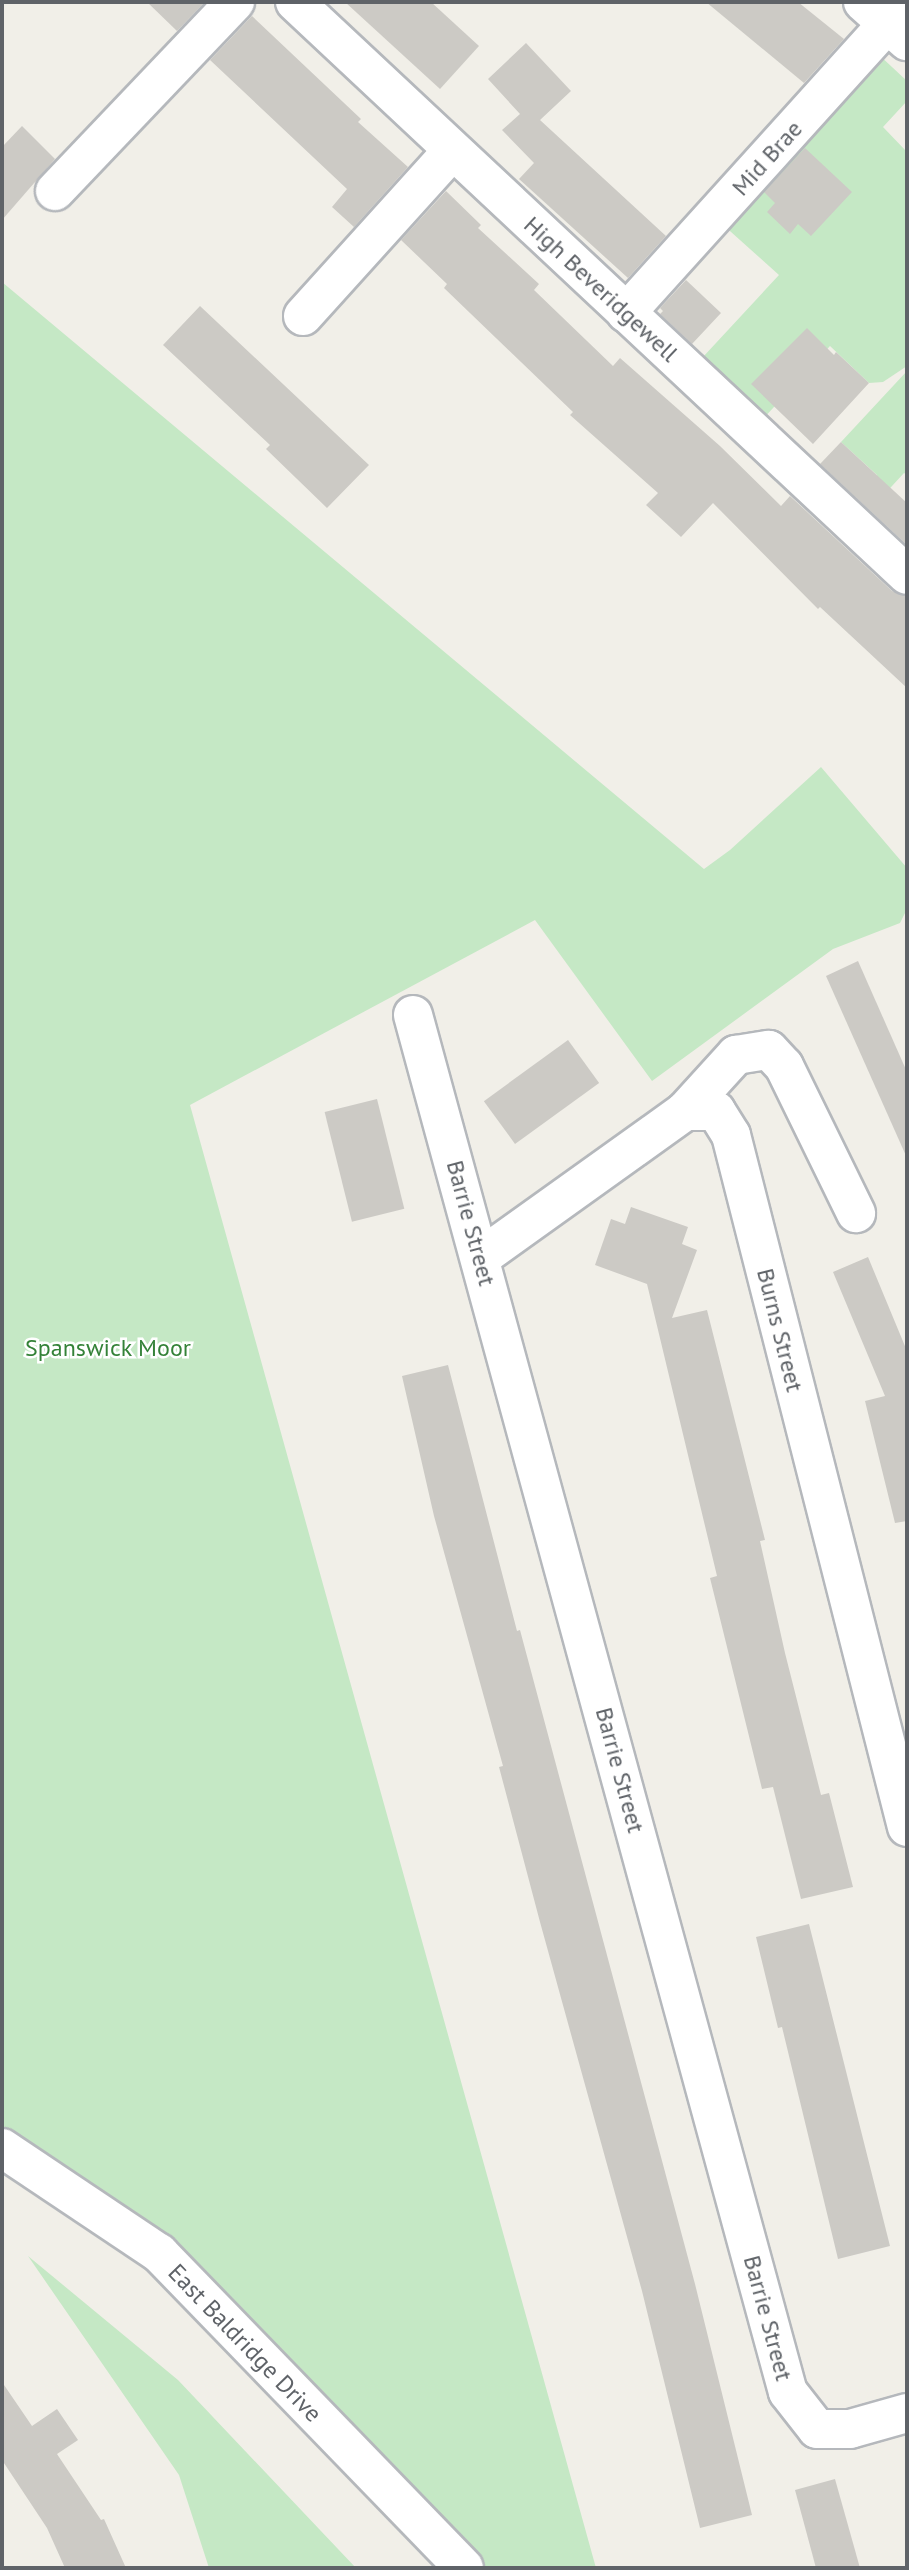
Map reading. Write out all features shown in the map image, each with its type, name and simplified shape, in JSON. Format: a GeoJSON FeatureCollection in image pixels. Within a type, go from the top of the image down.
{"type":"FeatureCollection","features":[{"type":"Feature","properties":{"kind":"street"},"geometry":{"type":"LineString","coordinates":[[55,191],[235,2]]}},
{"type":"Feature","properties":{"kind":"street","name":"High Beveridgewell"},"geometry":{"type":"LineString","coordinates":[[295,2],[907,575]]}},
{"type":"Feature","properties":{"kind":"street","name":"Mid Brae"},"geometry":{"type":"LineString","coordinates":[[626,313],[892,17]]}},
{"type":"Feature","properties":{"kind":"street"},"geometry":{"type":"LineString","coordinates":[[303,316],[452,151]]}},
{"type":"Feature","properties":{"kind":"street","name":"Barrie Street"},"geometry":{"type":"LineString","coordinates":[[413,1015],[788,2392],[817,2428],[850,2429],[907,2413]]}},
{"type":"Feature","properties":{"kind":"street"},"geometry":{"type":"LineString","coordinates":[[480,1258],[685,1111],[736,1055],[769,1050],[784,1066],[856,1213]]}},
{"type":"Feature","properties":{"kind":"street","name":"Burns Street"},"geometry":{"type":"LineString","coordinates":[[685,1111],[716,1111],[731,1135],[907,1827]]}},
{"type":"Feature","properties":{"kind":"street","name":"East Baldridge Drive"},"geometry":{"type":"LineString","coordinates":[[2,2148],[159,2253],[464,2568]]}},
{"type":"Feature","properties":{"kind":"green space"},"geometry":{"type":"Polygon","coordinates":[[[877,53],[907,81],[907,101],[883,127],[907,152],[907,366],[883,382],[869,383],[830,346],[752,431],[690,371],[779,275],[721,223],[877,53]]]}},
{"type":"Feature","properties":{"kind":"green space","name":"Spanswick Moor"},"geometry":{"type":"Polygon","coordinates":[[[2,282],[704,869],[730,850],[821,767],[907,868],[907,909],[900,923],[833,949],[652,1081],[535,920],[190,1105],[596,2568],[464,2568],[159,2253],[2,2148],[2,282]]]}},
{"type":"Feature","properties":{"kind":"green space"},"geometry":{"type":"Polygon","coordinates":[[[907,371],[907,475],[904,473],[880,499],[877,475],[841,442],[907,371]]]}},
{"type":"Feature","properties":{"kind":"green space"},"geometry":{"type":"Polygon","coordinates":[[[28,2256],[178,2380],[356,2568],[209,2568],[179,2475],[28,2256]]]}},
{"type":"Feature","properties":{"kind":"building"},"geometry":{"type":"Polygon","coordinates":[[[147,2],[205,2],[177,31],[147,2]]]}},
{"type":"Feature","properties":{"kind":"building"},"geometry":{"type":"Polygon","coordinates":[[[345,2],[431,2],[479,46],[440,89],[345,2]]]}},
{"type":"Feature","properties":{"kind":"building"},"geometry":{"type":"Polygon","coordinates":[[[706,2],[798,2],[844,39],[804,83],[706,2]]]}},
{"type":"Feature","properties":{"kind":"building"},"geometry":{"type":"Polygon","coordinates":[[[252,16],[361,119],[358,122],[408,167],[354,227],[332,207],[347,189],[210,60],[252,16]]]}},
{"type":"Feature","properties":{"kind":"building"},"geometry":{"type":"Polygon","coordinates":[[[526,43],[571,91],[540,120],[666,236],[628,278],[519,179],[534,163],[502,130],[520,114],[488,79],[526,43]]]}},
{"type":"Feature","properties":{"kind":"building"},"geometry":{"type":"Polygon","coordinates":[[[22,126],[55,159],[2,220],[2,147],[22,126]]]}},
{"type":"Feature","properties":{"kind":"building"},"geometry":{"type":"Polygon","coordinates":[[[805,148],[852,192],[811,236],[798,224],[790,234],[767,212],[775,203],[764,192],[805,148]]]}},
{"type":"Feature","properties":{"kind":"building"},"geometry":{"type":"Polygon","coordinates":[[[446,191],[481,225],[478,228],[539,284],[534,290],[613,366],[620,358],[720,446],[781,506],[790,496],[892,591],[907,596],[907,688],[820,607],[818,609],[713,503],[681,537],[646,505],[658,493],[570,415],[573,412],[444,288],[447,284],[401,240],[446,191]]]}},
{"type":"Feature","properties":{"kind":"building"},"geometry":{"type":"Polygon","coordinates":[[[686,280],[721,313],[692,344],[660,314],[663,311],[660,308],[686,280]]]}},
{"type":"Feature","properties":{"kind":"building"},"geometry":{"type":"Polygon","coordinates":[[[200,306],[369,465],[327,508],[266,449],[270,445],[163,345],[200,306]]]}},
{"type":"Feature","properties":{"kind":"building"},"geometry":{"type":"Polygon","coordinates":[[[807,328],[834,355],[836,352],[869,383],[813,444],[751,384],[807,328]]]}},
{"type":"Feature","properties":{"kind":"building"},"geometry":{"type":"Polygon","coordinates":[[[841,442],[907,503],[907,545],[820,464],[841,442]]]}},
{"type":"Feature","properties":{"kind":"building"},"geometry":{"type":"Polygon","coordinates":[[[858,961],[907,1072],[907,1158],[826,976],[858,961]]]}},
{"type":"Feature","properties":{"kind":"building"},"geometry":{"type":"Polygon","coordinates":[[[568,1040],[599,1083],[515,1144],[484,1101],[568,1040]]]}},
{"type":"Feature","properties":{"kind":"building"},"geometry":{"type":"Polygon","coordinates":[[[377,1099],[404,1209],[352,1222],[325,1112],[377,1099]]]}},
{"type":"Feature","properties":{"kind":"building"},"geometry":{"type":"Polygon","coordinates":[[[631,1207],[688,1227],[682,1244],[697,1250],[672,1318],[707,1310],[765,1540],[760,1541],[785,1653],[821,1795],[829,1793],[853,1887],[801,1899],[773,1787],[762,1789],[710,1578],[717,1576],[647,1284],[595,1265],[611,1219],[625,1224],[631,1207]]]}},
{"type":"Feature","properties":{"kind":"building"},"geometry":{"type":"Polygon","coordinates":[[[868,1257],[907,1351],[907,1521],[895,1523],[865,1401],[885,1396],[833,1272],[868,1257]]]}},
{"type":"Feature","properties":{"kind":"building"},"geometry":{"type":"Polygon","coordinates":[[[448,1365],[517,1631],[520,1630],[695,2284],[752,2515],[700,2528],[642,2291],[540,1922],[499,1767],[503,1766],[434,1516],[402,1376],[448,1365]]]}},
{"type":"Feature","properties":{"kind":"building"},"geometry":{"type":"Polygon","coordinates":[[[809,1924],[890,2246],[838,2259],[782,2027],[778,2028],[756,1937],[809,1924]]]}},
{"type":"Feature","properties":{"kind":"building"},"geometry":{"type":"Polygon","coordinates":[[[2,2382],[32,2426],[57,2409],[78,2440],[57,2454],[101,2520],[104,2519],[126,2568],[65,2568],[47,2528],[2,2460],[2,2382]]]}},
{"type":"Feature","properties":{"kind":"building"},"geometry":{"type":"Polygon","coordinates":[[[835,2479],[860,2568],[816,2568],[795,2490],[835,2479]]]}}]}
